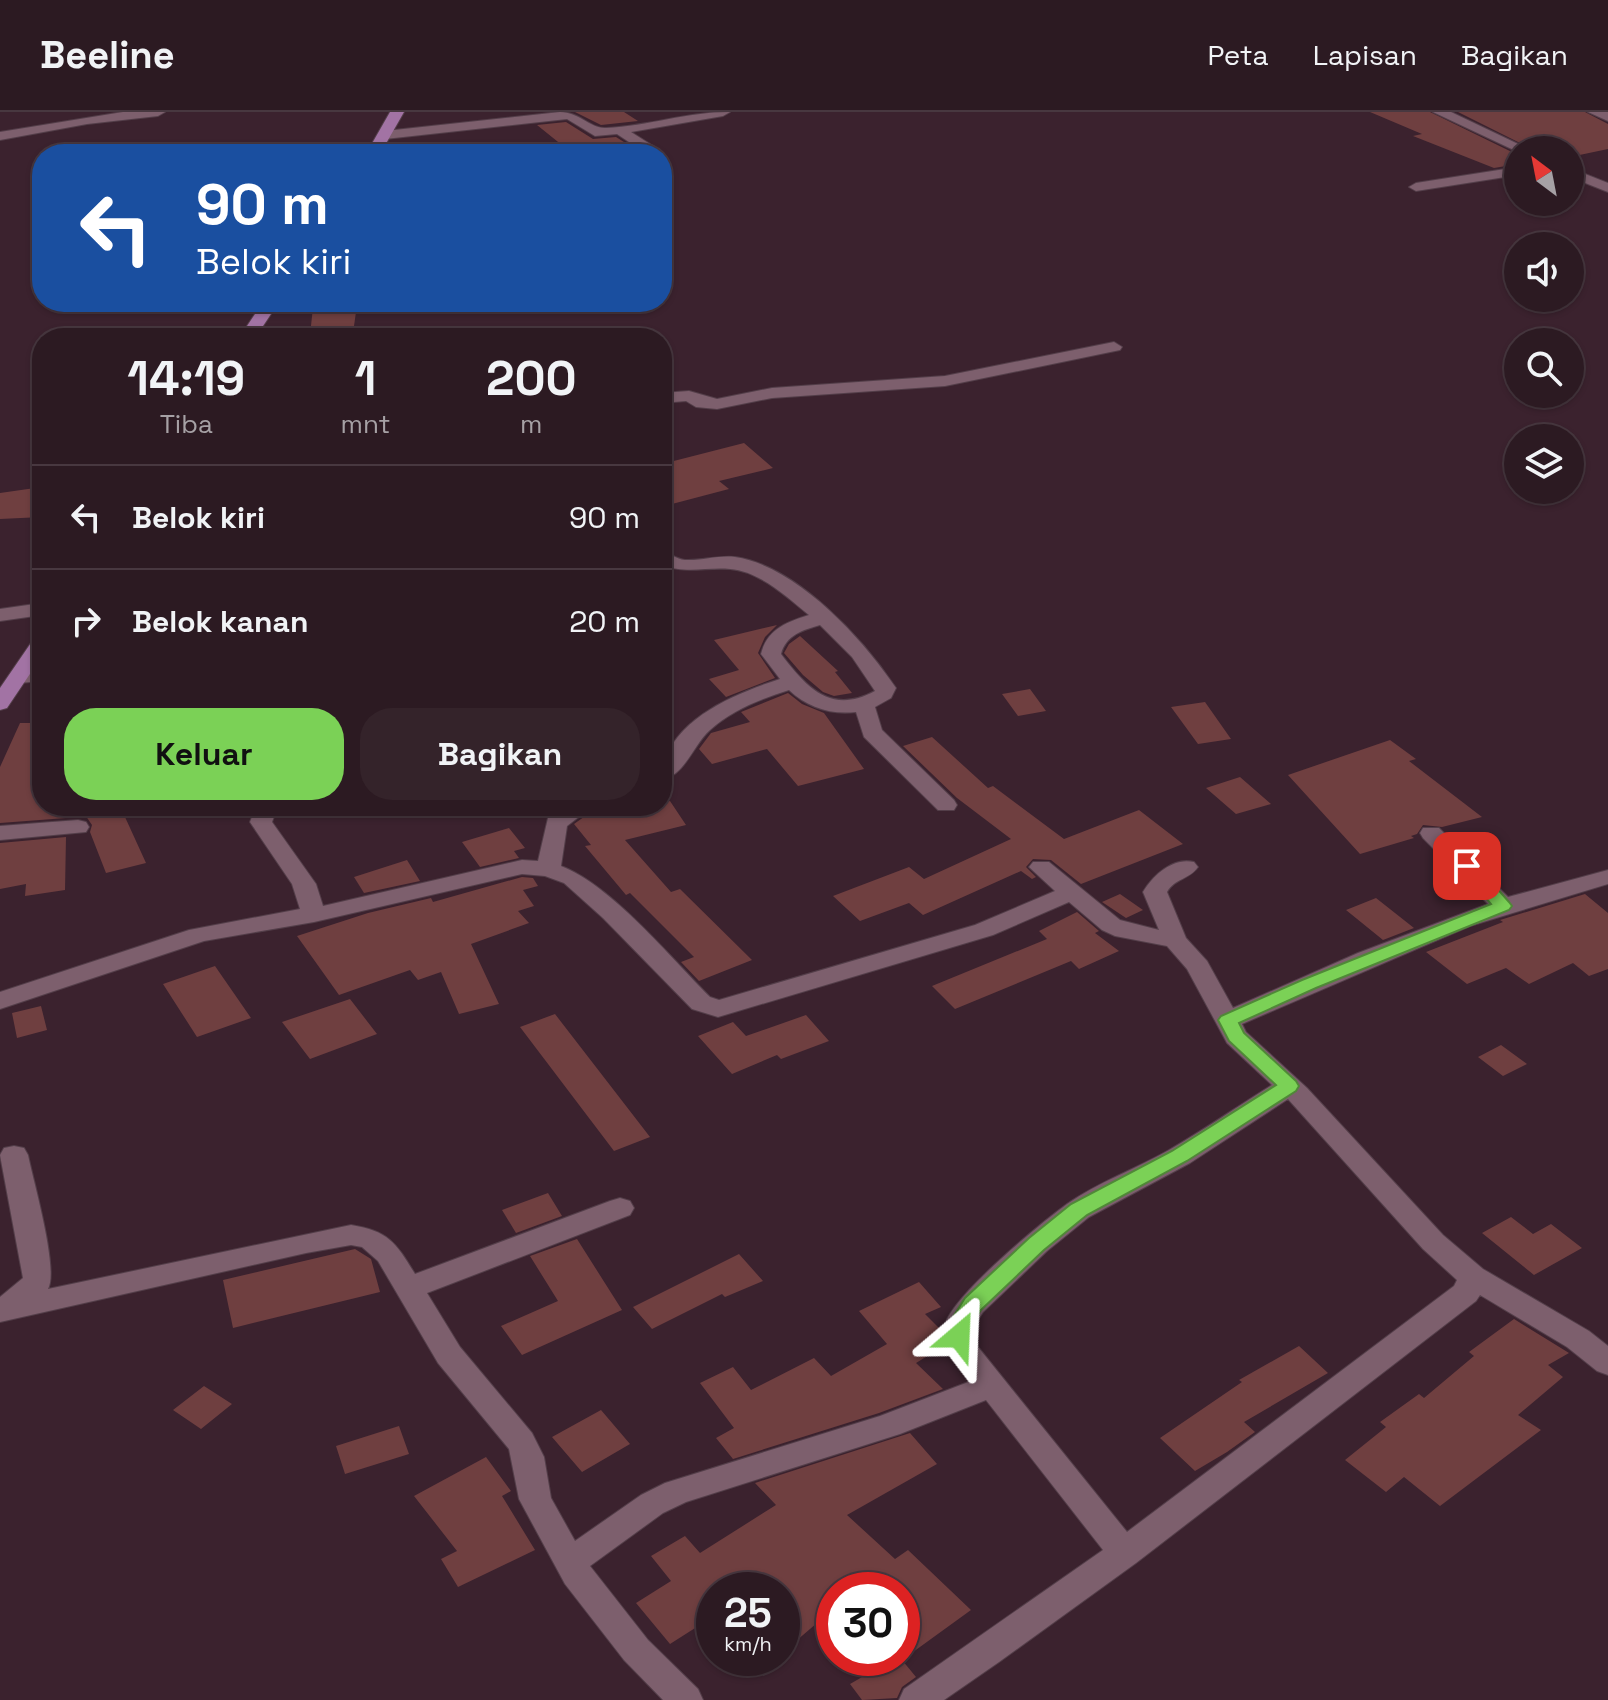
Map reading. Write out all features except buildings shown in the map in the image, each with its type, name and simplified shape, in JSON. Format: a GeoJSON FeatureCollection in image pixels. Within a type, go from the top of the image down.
{"type":"FeatureCollection","features":[{"type":"Feature","properties":{"kind":"main road"},"geometry":{"type":"LineString","coordinates":[[379,144],[397,112]]}},
{"type":"Feature","properties":{"kind":"main road"},"geometry":{"type":"LineString","coordinates":[[0,704],[32,657]]}},
{"type":"Feature","properties":{"kind":"street"},"geometry":{"type":"LineString","coordinates":[[0,136],[87,120],[158,112]]}},
{"type":"Feature","properties":{"kind":"street"},"geometry":{"type":"LineString","coordinates":[[385,135],[569,115],[598,133],[723,112]]}},
{"type":"Feature","properties":{"kind":"street"},"geometry":{"type":"LineString","coordinates":[[1440,112],[1504,141]]}},
{"type":"Feature","properties":{"kind":"street"},"geometry":{"type":"LineString","coordinates":[[1595,112],[1608,117]]}},
{"type":"Feature","properties":{"kind":"street"},"geometry":{"type":"LineString","coordinates":[[620,130],[641,144]]}},
{"type":"Feature","properties":{"kind":"street"},"geometry":{"type":"LineString","coordinates":[[1584,172],[1608,173]]}},
{"type":"Feature","properties":{"kind":"street"},"geometry":{"type":"LineString","coordinates":[[1416,187],[1504,173]]}},
{"type":"Feature","properties":{"kind":"street"},"geometry":{"type":"LineString","coordinates":[[1584,177],[1608,188]]}},
{"type":"Feature","properties":{"kind":"street"},"geometry":{"type":"LineString","coordinates":[[672,397],[689,396],[702,403],[717,404],[772,393],[945,381],[1114,347]]}},
{"type":"Feature","properties":{"kind":"street"},"geometry":{"type":"LineString","coordinates":[[672,562],[678,565],[736,563],[759,570],[802,597],[823,617],[886,688],[884,694],[864,705],[841,709],[823,705],[792,682],[771,654],[774,640],[782,633],[823,617]]}},
{"type":"Feature","properties":{"kind":"street"},"geometry":{"type":"LineString","coordinates":[[0,615],[32,610]]}},
{"type":"Feature","properties":{"kind":"street"},"geometry":{"type":"LineString","coordinates":[[19,677],[32,676]]}},
{"type":"Feature","properties":{"kind":"street"},"geometry":{"type":"LineString","coordinates":[[672,766],[688,741],[715,713],[747,696],[792,682]]}},
{"type":"Feature","properties":{"kind":"street"},"geometry":{"type":"LineString","coordinates":[[864,705],[872,732],[946,805]]}},
{"type":"Feature","properties":{"kind":"street"},"geometry":{"type":"LineString","coordinates":[[263,816],[261,822],[304,884],[314,915]]}},
{"type":"Feature","properties":{"kind":"street"},"geometry":{"type":"LineString","coordinates":[[549,869],[556,823],[567,816]]}},
{"type":"Feature","properties":{"kind":"street"},"geometry":{"type":"LineString","coordinates":[[0,833],[78,827]]}},
{"type":"Feature","properties":{"kind":"street"},"geometry":{"type":"LineString","coordinates":[[1431,833],[1467,866],[1503,906]]}},
{"type":"Feature","properties":{"kind":"street"},"geometry":{"type":"LineString","coordinates":[[0,1001],[198,935],[265,921],[314,915],[522,867],[549,869],[572,878],[612,913],[701,1003],[718,1009],[984,930],[1072,892]]}},
{"type":"Feature","properties":{"kind":"street"},"geometry":{"type":"LineString","coordinates":[[1041,867],[1111,925],[1124,931],[1175,940]]}},
{"type":"Feature","properties":{"kind":"street"},"geometry":{"type":"LineString","coordinates":[[1186,867],[1161,881],[1155,892],[1175,940],[1198,966],[1236,1037],[1289,1086],[1433,1242],[1473,1277],[1578,1339],[1608,1363]]}},
{"type":"Feature","properties":{"kind":"street"},"geometry":{"type":"LineString","coordinates":[[1228,1020],[1322,978],[1503,906],[1608,877]]}},
{"type":"Feature","properties":{"kind":"street"},"geometry":{"type":"LineString","coordinates":[[1124,1553],[965,1352],[959,1325],[973,1304],[1037,1244],[1079,1210],[1180,1156],[1289,1086]]}},
{"type":"Feature","properties":{"kind":"street"},"geometry":{"type":"LineString","coordinates":[[3,1310],[38,1282],[14,1155]]}},
{"type":"Feature","properties":{"kind":"street"},"geometry":{"type":"LineString","coordinates":[[409,1288],[620,1208]]}},
{"type":"Feature","properties":{"kind":"street"},"geometry":{"type":"LineString","coordinates":[[3,1310],[351,1235],[370,1238],[388,1254],[449,1355],[521,1442],[528,1457],[535,1499],[571,1562],[636,1650],[686,1700]]}},
{"type":"Feature","properties":{"kind":"street"},"geometry":{"type":"LineString","coordinates":[[916,1700],[1124,1553],[1466,1293],[1473,1277]]}},
{"type":"Feature","properties":{"kind":"street"},"geometry":{"type":"LineString","coordinates":[[571,1562],[652,1504],[676,1492],[889,1425],[991,1386]]}},
{"type":"Feature","properties":{"kind":"route"},"geometry":{"type":"LineString","coordinates":[[959,1336],[959,1325],[973,1304],[1037,1244],[1079,1210],[1180,1156],[1289,1086],[1236,1037],[1228,1020],[1503,906],[1467,866]]}}]}
